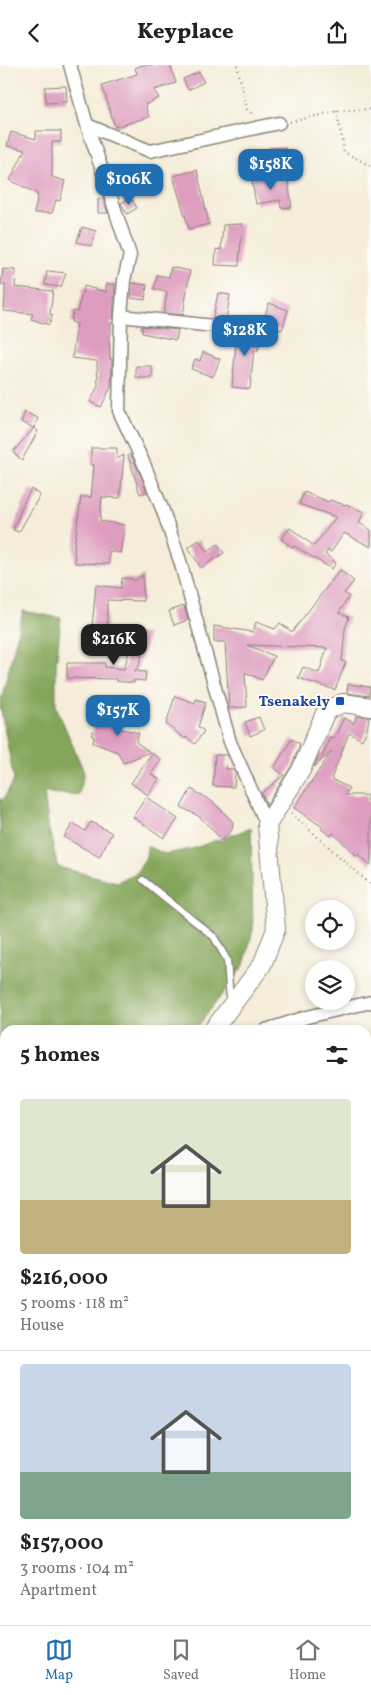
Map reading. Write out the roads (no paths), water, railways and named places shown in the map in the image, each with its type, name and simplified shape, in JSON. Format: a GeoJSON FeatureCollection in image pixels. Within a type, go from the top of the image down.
{"type":"FeatureCollection","features":[{"type":"Feature","properties":{"kind":"street"},"geometry":{"type":"LineString","coordinates":[[70,65],[87,125],[130,255],[124,280],[121,316],[119,411],[144,464],[163,511],[180,561],[230,742],[267,825],[276,929],[262,965],[217,1025]]}},
{"type":"Feature","properties":{"kind":"street"},"geometry":{"type":"LineString","coordinates":[[87,125],[150,151],[279,123]]}},
{"type":"Feature","properties":{"kind":"street"},"geometry":{"type":"LineString","coordinates":[[121,316],[223,327]]}},
{"type":"Feature","properties":{"kind":"street"},"geometry":{"type":"LineString","coordinates":[[267,825],[301,770],[326,711],[344,703],[371,707]]}},
{"type":"Feature","properties":{"kind":"street"},"geometry":{"type":"LineString","coordinates":[[282,1025],[371,1002]]}},
{"type":"Feature","properties":{"kind":"lane"},"geometry":{"type":"LineString","coordinates":[[143,880],[214,937],[227,960],[231,1006]]}},
{"type":"Feature","properties":{"kind":"place","name":"Tsenakely"},"geometry":{"type":"Point","coordinates":[340,701]}}]}
